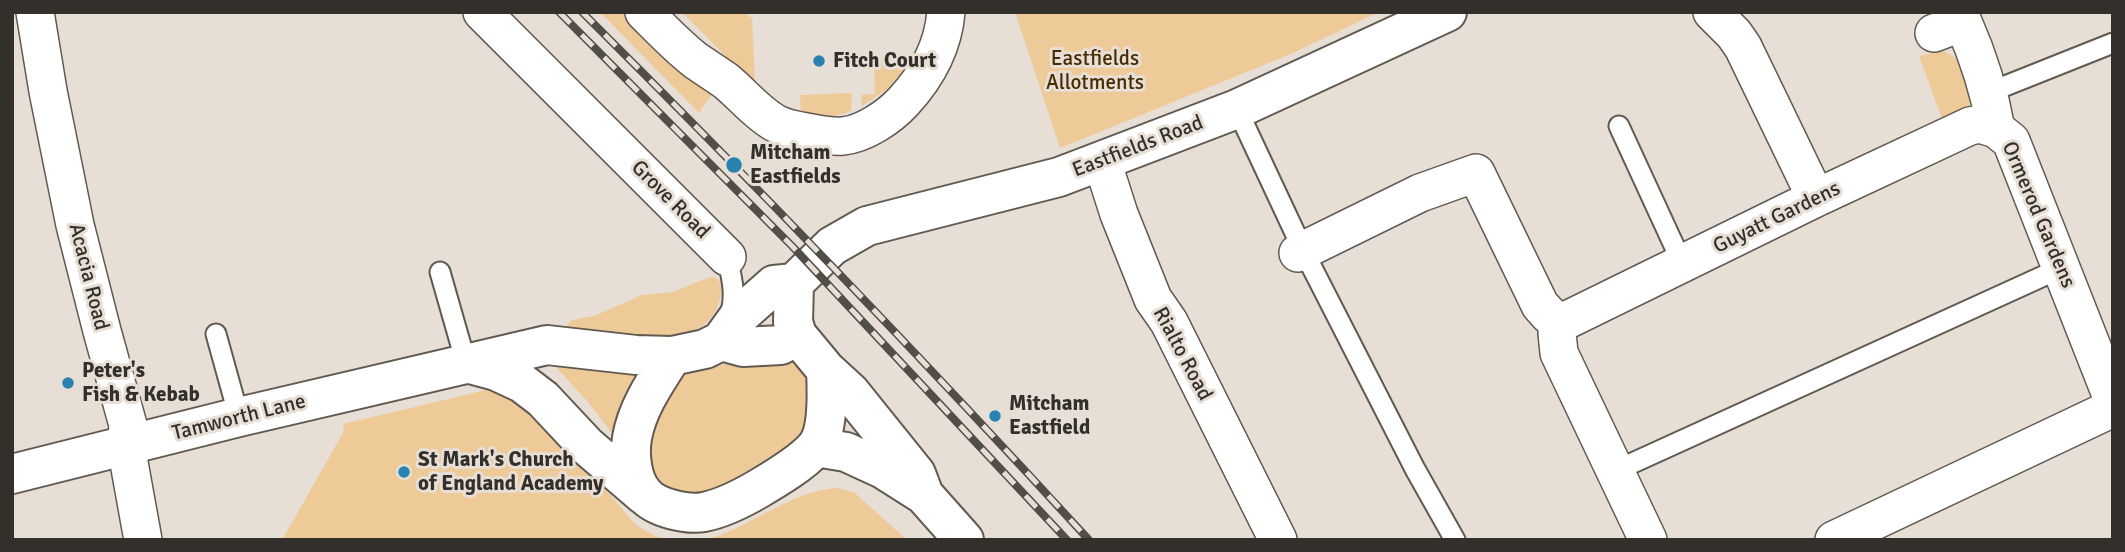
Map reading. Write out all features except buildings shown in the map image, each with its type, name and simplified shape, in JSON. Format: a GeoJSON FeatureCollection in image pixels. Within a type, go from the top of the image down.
{"type":"FeatureCollection","features":[{"type":"Feature","properties":{"kind":"street","name":"Grove Road"},"geometry":{"type":"LineString","coordinates":[[482,12],[727,257]]}},
{"type":"Feature","properties":{"kind":"street"},"geometry":{"type":"LineString","coordinates":[[644,12],[693,58],[724,80],[768,118],[788,128],[834,136],[860,131],[899,106],[917,86],[937,53],[946,12]]}},
{"type":"Feature","properties":{"kind":"street","name":"Eastfields Road"},"geometry":{"type":"LineString","coordinates":[[794,283],[842,239],[867,226],[1059,177],[1237,109],[1447,12]]}},
{"type":"Feature","properties":{"kind":"street"},"geometry":{"type":"LineString","coordinates":[[1712,12],[1743,47],[1816,198]]}},
{"type":"Feature","properties":{"kind":"street","name":"Ormerod Gardens"},"geometry":{"type":"LineString","coordinates":[[1934,33],[1963,22],[1990,92],[1996,129],[2011,141],[2113,400]]}},
{"type":"Feature","properties":{"kind":"street","name":"Acacia Road"},"geometry":{"type":"LineString","coordinates":[[28,25],[75,225],[128,425],[126,446],[143,540]]}},
{"type":"Feature","properties":{"kind":"street","name":"Guyatt Gardens"},"geometry":{"type":"LineString","coordinates":[[1561,323],[1970,126],[1980,124],[1996,129]]}},
{"type":"Feature","properties":{"kind":"street","name":"Rialto Road"},"geometry":{"type":"LineString","coordinates":[[1102,161],[1119,214],[1153,299],[1169,322],[1278,540]]}},
{"type":"Feature","properties":{"kind":"street"},"geometry":{"type":"LineString","coordinates":[[1300,252],[1420,193],[1476,173],[1540,305],[1561,323],[1557,333],[1559,353],[1648,540]]}},
{"type":"Feature","properties":{"kind":"street"},"geometry":{"type":"LineString","coordinates":[[827,370],[828,399],[824,426],[816,447],[778,477],[724,506],[702,512],[670,509],[644,496],[633,469],[632,439],[645,400],[672,356],[705,349],[721,341],[740,316],[774,285],[794,283],[793,322],[797,335],[850,392],[916,474],[924,495]]}},
{"type":"Feature","properties":{"kind":"street"},"geometry":{"type":"LineString","coordinates":[[721,341],[743,347],[781,345],[797,335]]}},
{"type":"Feature","properties":{"kind":"street","name":"Tamworth Lane"},"geometry":{"type":"LineString","coordinates":[[12,474],[239,417],[547,345],[636,355],[672,356]]}},
{"type":"Feature","properties":{"kind":"street","name":"Tamworth Lane"},"geometry":{"type":"LineString","coordinates":[[466,363],[496,371],[522,383],[543,399],[587,446],[644,496]]}},
{"type":"Feature","properties":{"kind":"street"},"geometry":{"type":"LineString","coordinates":[[1835,540],[2113,408]]}},
{"type":"Feature","properties":{"kind":"street"},"geometry":{"type":"LineString","coordinates":[[816,447],[846,452],[924,495],[964,540]]}},
{"type":"Feature","properties":{"kind":"lane"},"geometry":{"type":"LineString","coordinates":[[1990,92],[2113,43]]}},
{"type":"Feature","properties":{"kind":"lane"},"geometry":{"type":"LineString","coordinates":[[1237,109],[1300,252],[1455,540]]}},
{"type":"Feature","properties":{"kind":"lane"},"geometry":{"type":"LineString","coordinates":[[1619,126],[1683,265]]}},
{"type":"Feature","properties":{"kind":"lane","name":"Grove Road"},"geometry":{"type":"LineString","coordinates":[[721,341],[735,304],[727,257]]}},
{"type":"Feature","properties":{"kind":"lane"},"geometry":{"type":"LineString","coordinates":[[1615,471],[2061,268]]}},
{"type":"Feature","properties":{"kind":"lane"},"geometry":{"type":"LineString","coordinates":[[440,272],[466,363]]}},
{"type":"Feature","properties":{"kind":"lane"},"geometry":{"type":"LineString","coordinates":[[216,334],[239,417]]}},
{"type":"Feature","properties":{"kind":"green space"},"geometry":{"type":"Polygon","coordinates":[[[600,12],[630,12],[713,92],[699,113],[600,12]]]}},
{"type":"Feature","properties":{"kind":"green space"},"geometry":{"type":"Polygon","coordinates":[[[682,12],[744,12],[752,18],[755,82],[752,83],[682,12]]]}},
{"type":"Feature","properties":{"kind":"green space","name":"Eastfields Allotments"},"geometry":{"type":"Polygon","coordinates":[[[1015,12],[1379,12],[1291,54],[1060,148],[1015,12]]]}},
{"type":"Feature","properties":{"kind":"green space"},"geometry":{"type":"Polygon","coordinates":[[[1942,51],[1961,64],[1973,100],[1968,108],[1944,124],[1919,56],[1942,51]]]}},
{"type":"Feature","properties":{"kind":"green space"},"geometry":{"type":"Polygon","coordinates":[[[874,57],[911,58],[886,90],[862,106],[861,95],[875,94],[874,57]]]}},
{"type":"Feature","properties":{"kind":"green space"},"geometry":{"type":"Polygon","coordinates":[[[852,93],[851,111],[826,117],[801,116],[800,95],[852,93]]]}},
{"type":"Feature","properties":{"kind":"green space"},"geometry":{"type":"Polygon","coordinates":[[[710,277],[716,278],[720,283],[720,299],[710,319],[694,330],[674,336],[652,338],[565,328],[571,320],[594,316],[642,295],[673,292],[710,277]]]}},
{"type":"Feature","properties":{"kind":"green space"},"geometry":{"type":"Polygon","coordinates":[[[784,359],[794,364],[808,381],[809,421],[799,439],[713,492],[688,495],[668,488],[651,472],[642,437],[679,375],[731,363],[784,359]]]}},
{"type":"Feature","properties":{"kind":"green space"},"geometry":{"type":"Polygon","coordinates":[[[554,365],[641,370],[613,435],[588,402],[554,365]]]}},
{"type":"Feature","properties":{"kind":"green space","name":"St Mark's Church of England Academy"},"geometry":{"type":"Polygon","coordinates":[[[486,390],[508,391],[579,459],[636,525],[655,536],[672,540],[282,540],[344,431],[343,424],[486,390]]]}},
{"type":"Feature","properties":{"kind":"green space"},"geometry":{"type":"Polygon","coordinates":[[[839,488],[855,493],[907,540],[706,540],[804,495],[839,488]]]}},
{"type":"Feature","properties":{"kind":"railway"},"geometry":{"type":"LineString","coordinates":[[559,12],[792,246],[1067,540]]}},
{"type":"Feature","properties":{"kind":"railway"},"geometry":{"type":"LineString","coordinates":[[582,12],[838,273],[1089,540]]}},
{"type":"Feature","properties":{"kind":"place","name":"Fitch Court"},"geometry":{"type":"Point","coordinates":[819,61]}},
{"type":"Feature","properties":{"kind":"place","name":"Mitcham Eastfields"},"geometry":{"type":"Point","coordinates":[734,165]}},
{"type":"Feature","properties":{"kind":"place","name":"Peter's Fish & Kebab"},"geometry":{"type":"Point","coordinates":[68,383]}},
{"type":"Feature","properties":{"kind":"place","name":"Mitcham Eastfield"},"geometry":{"type":"Point","coordinates":[995,416]}},
{"type":"Feature","properties":{"kind":"place","name":"St Mark's Church of England Academy"},"geometry":{"type":"Point","coordinates":[404,472]}}]}
